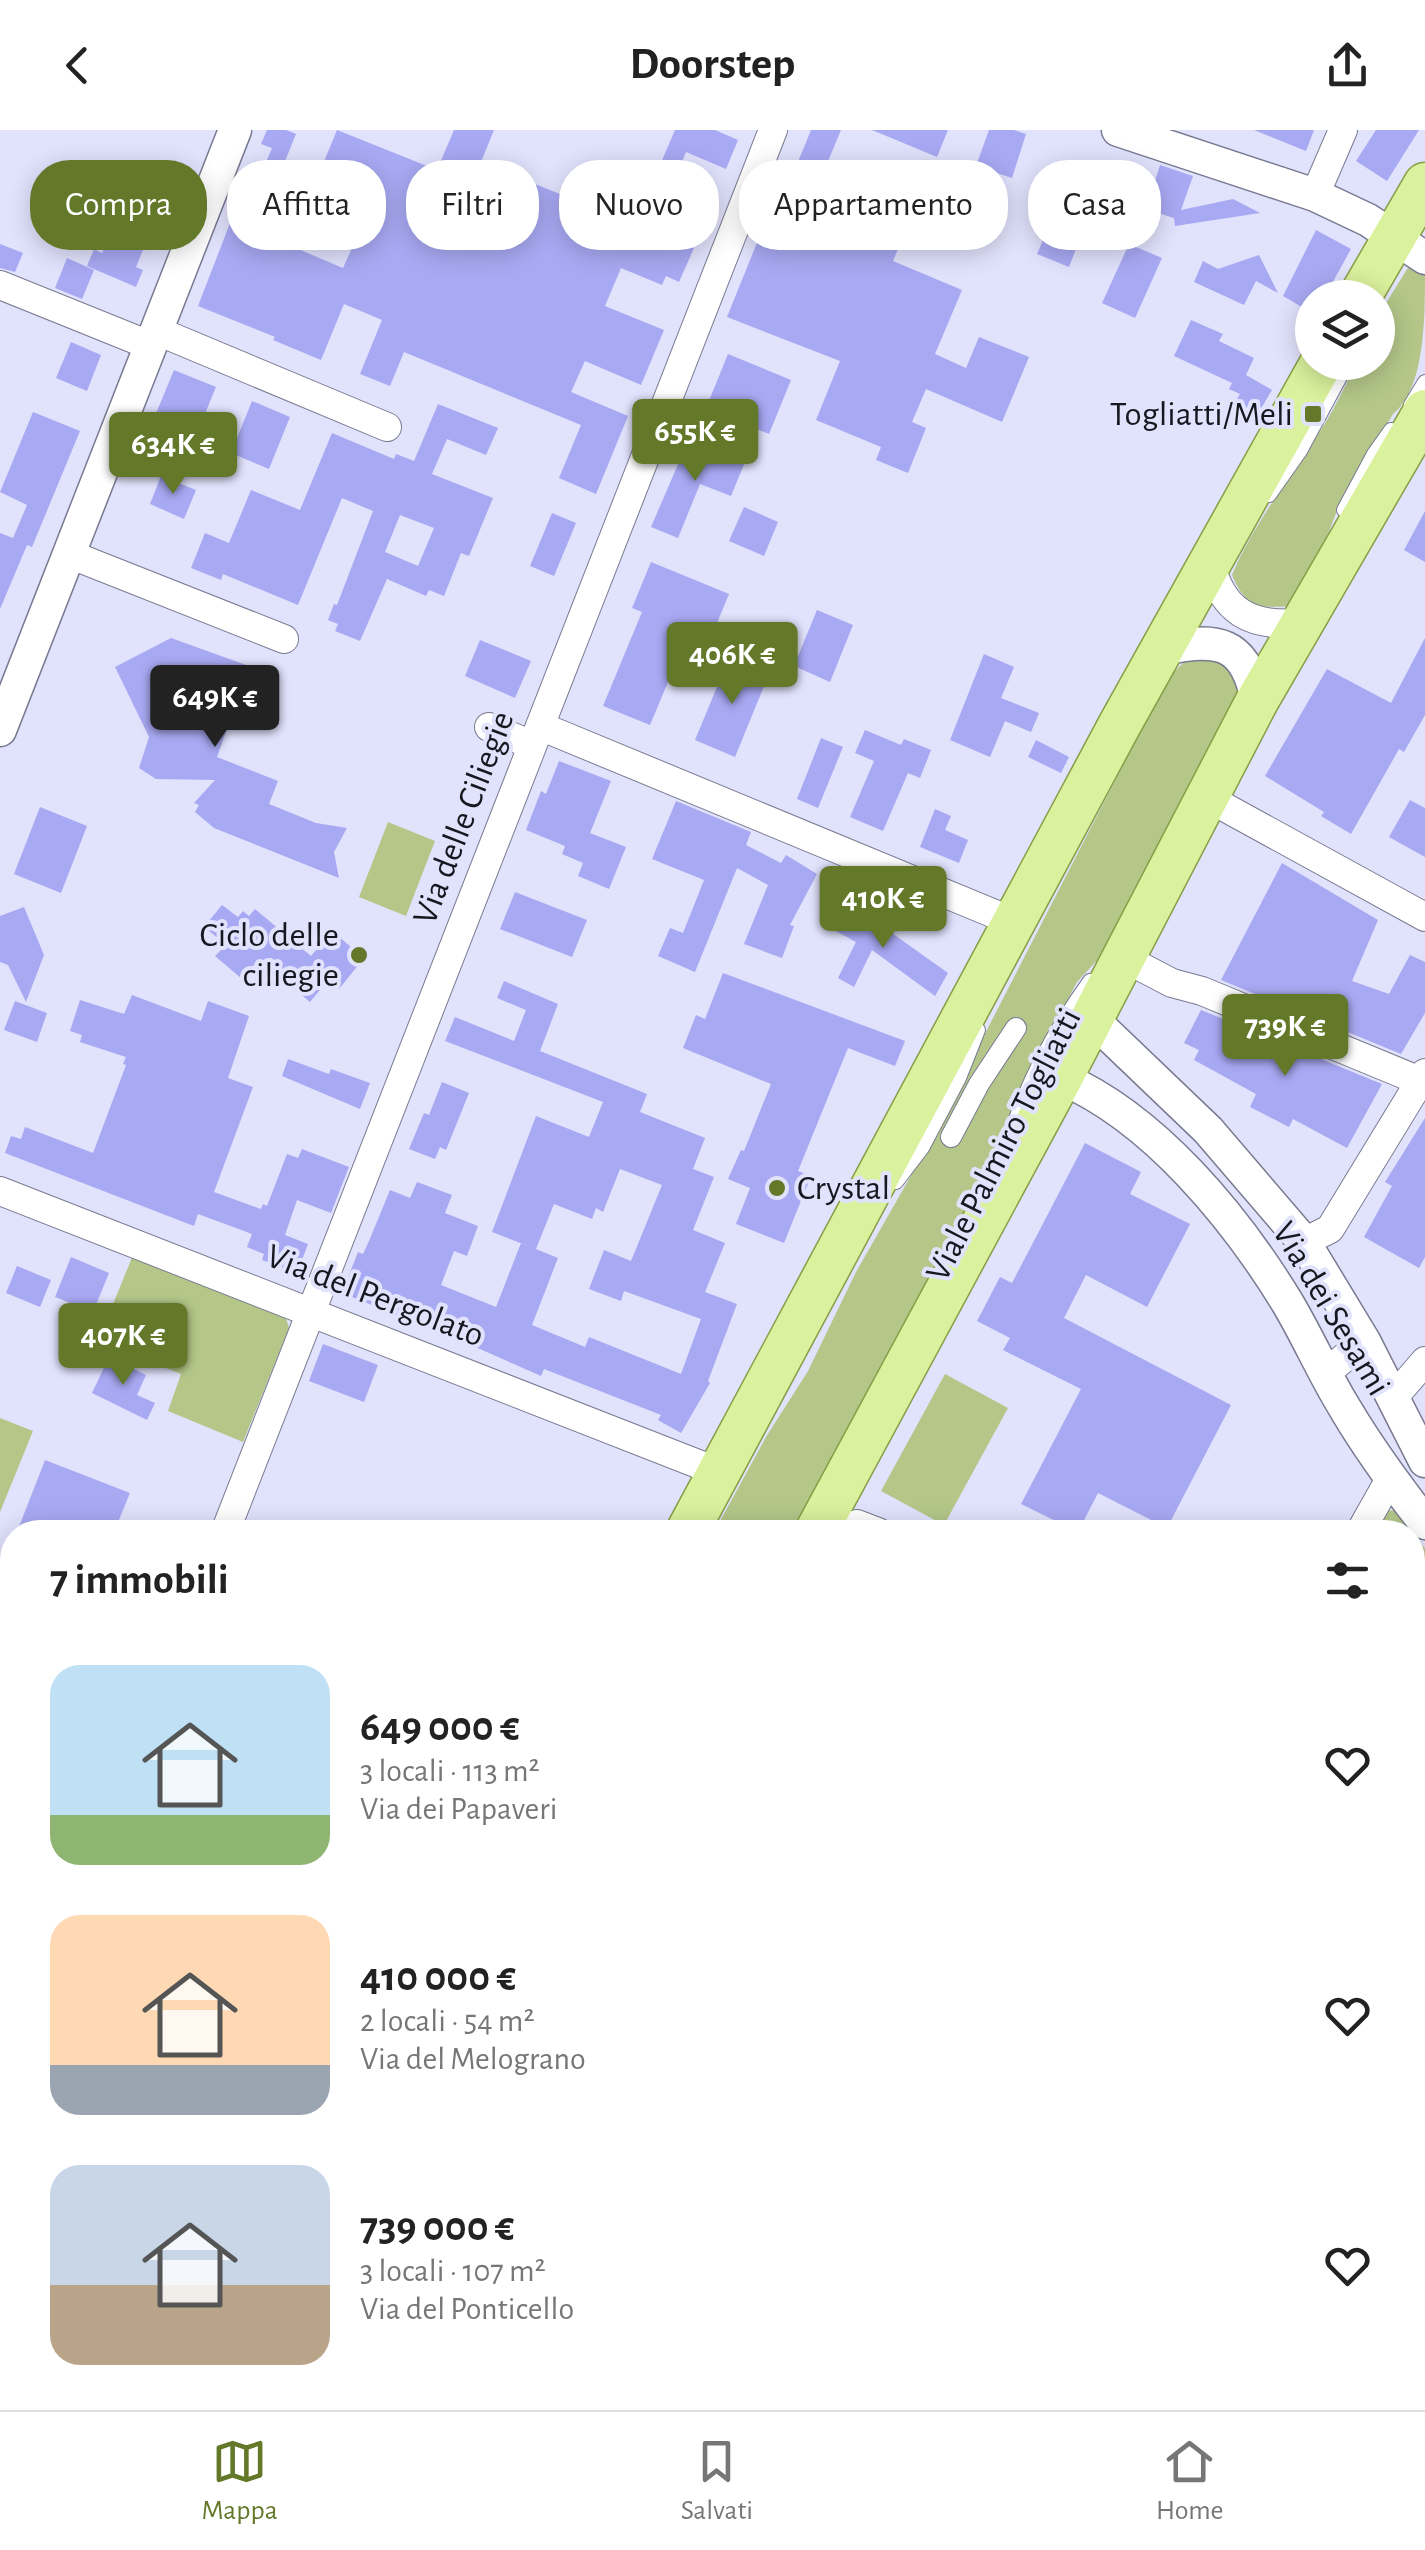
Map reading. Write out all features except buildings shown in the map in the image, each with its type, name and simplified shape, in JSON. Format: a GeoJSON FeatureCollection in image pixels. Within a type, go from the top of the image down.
{"type":"FeatureCollection","features":[{"type":"Feature","properties":{"kind":"main road"},"geometry":{"type":"LineString","coordinates":[[1377,280],[1415,237],[1425,184]]}},
{"type":"Feature","properties":{"kind":"main road"},"geometry":{"type":"LineString","coordinates":[[694,1520],[1120,724],[1312,380]]}},
{"type":"Feature","properties":{"kind":"main road","name":"Viale Palmiro Togliatti"},"geometry":{"type":"LineString","coordinates":[[855,1520],[1092,1019],[1112,957],[1425,411]]}},
{"type":"Feature","properties":{"kind":"street"},"geometry":{"type":"LineString","coordinates":[[0,730],[235,130]]}},
{"type":"Feature","properties":{"kind":"street","name":"Via delle Ciliegie"},"geometry":{"type":"LineString","coordinates":[[230,1520],[773,130]]}},
{"type":"Feature","properties":{"kind":"street"},"geometry":{"type":"LineString","coordinates":[[1118,130],[1315,195],[1415,237]]}},
{"type":"Feature","properties":{"kind":"street"},"geometry":{"type":"LineString","coordinates":[[1315,195],[1344,130]]}},
{"type":"Feature","properties":{"kind":"street"},"geometry":{"type":"LineString","coordinates":[[0,285],[387,426]]}},
{"type":"Feature","properties":{"kind":"street"},"geometry":{"type":"LineString","coordinates":[[69,554],[284,639]]}},
{"type":"Feature","properties":{"kind":"street"},"geometry":{"type":"LineString","coordinates":[[1210,563],[1215,583],[1232,608],[1256,621],[1276,625],[1303,618]]}},
{"type":"Feature","properties":{"kind":"street"},"geometry":{"type":"LineString","coordinates":[[1163,649],[1210,643],[1236,653],[1250,671],[1257,702]]}},
{"type":"Feature","properties":{"kind":"street"},"geometry":{"type":"LineString","coordinates":[[488,727],[536,735],[1014,922]]}},
{"type":"Feature","properties":{"kind":"street"},"geometry":{"type":"LineString","coordinates":[[1215,782],[1425,917]]}},
{"type":"Feature","properties":{"kind":"street"},"geometry":{"type":"LineString","coordinates":[[1112,957],[1422,1077],[1330,1229],[1304,1242]]}},
{"type":"Feature","properties":{"kind":"street","name":"Via dei Sesami"},"geometry":{"type":"LineString","coordinates":[[1092,1019],[1208,1130],[1304,1242],[1364,1341],[1425,1461]]}},
{"type":"Feature","properties":{"kind":"street"},"geometry":{"type":"LineString","coordinates":[[951,1137],[978,1084],[1016,1028]]}},
{"type":"Feature","properties":{"kind":"street","name":"Via dei Sesami"},"geometry":{"type":"LineString","coordinates":[[1062,1078],[1113,1105],[1162,1146],[1188,1174],[1268,1273],[1356,1428],[1423,1520]]}},
{"type":"Feature","properties":{"kind":"street","name":"Via del Pergolato"},"geometry":{"type":"LineString","coordinates":[[0,1191],[721,1473]]}},
{"type":"Feature","properties":{"kind":"street"},"geometry":{"type":"LineString","coordinates":[[1325,1374],[1364,1341]]}},
{"type":"Feature","properties":{"kind":"street"},"geometry":{"type":"LineString","coordinates":[[1394,1397],[1425,1361]]}},
{"type":"Feature","properties":{"kind":"street"},"geometry":{"type":"LineString","coordinates":[[1367,1520],[1391,1477]]}},
{"type":"Feature","properties":{"kind":"lane"},"geometry":{"type":"LineString","coordinates":[[1258,512],[1300,451],[1338,380]]}},
{"type":"Feature","properties":{"kind":"lane"},"geometry":{"type":"LineString","coordinates":[[1338,520],[1374,454],[1425,382]]}},
{"type":"Feature","properties":{"kind":"lane"},"geometry":{"type":"LineString","coordinates":[[1210,563],[1243,536]]}},
{"type":"Feature","properties":{"kind":"lane","name":"Viale Palmiro Togliatti"},"geometry":{"type":"LineString","coordinates":[[1303,618],[1320,560]]}},
{"type":"Feature","properties":{"kind":"lane"},"geometry":{"type":"LineString","coordinates":[[1080,832],[1120,757],[1120,724]]}},
{"type":"Feature","properties":{"kind":"lane","name":"Viale Palmiro Togliatti"},"geometry":{"type":"LineString","coordinates":[[805,1520],[1008,1141],[1025,1096],[1070,1009],[1112,957]]}},
{"type":"Feature","properties":{"kind":"lane","name":"Viale Palmiro Togliatti"},"geometry":{"type":"LineString","coordinates":[[889,1196],[922,1148],[982,1022]]}},
{"type":"Feature","properties":{"kind":"green space"},"geometry":{"type":"Polygon","coordinates":[[[1409,266],[1425,274],[1421,351],[1412,388],[1340,503],[1312,575],[1289,606],[1253,603],[1232,575],[1245,547],[1328,418],[1348,380],[1395,380],[1395,289],[1409,266]]]}},
{"type":"Feature","properties":{"kind":"green space"},"geometry":{"type":"Polygon","coordinates":[[[1191,655],[1225,656],[1241,685],[1103,954],[1077,982],[1058,1018],[966,1213],[799,1520],[721,1520],[808,1371],[856,1272],[921,1158],[1174,672],[1191,655]]]}},
{"type":"Feature","properties":{"kind":"green space"},"geometry":{"type":"Polygon","coordinates":[[[388,822],[435,841],[406,916],[359,897],[388,822]]]}},
{"type":"Feature","properties":{"kind":"green space"},"geometry":{"type":"Polygon","coordinates":[[[133,1255],[286,1318],[289,1328],[243,1442],[168,1411],[181,1374],[98,1341],[133,1255]]]}},
{"type":"Feature","properties":{"kind":"green space"},"geometry":{"type":"Polygon","coordinates":[[[945,1374],[1008,1408],[947,1520],[935,1520],[881,1491],[945,1374]]]}},
{"type":"Feature","properties":{"kind":"green space"},"geometry":{"type":"Polygon","coordinates":[[[0,1418],[33,1431],[0,1512],[0,1418]]]}},
{"type":"Feature","properties":{"kind":"green space"},"geometry":{"type":"Polygon","coordinates":[[[1397,1510],[1404,1520],[1380,1520],[1386,1511],[1397,1510]]]}},
{"type":"Feature","properties":{"kind":"place","name":"Togliatti/Meli"},"geometry":{"type":"Point","coordinates":[1313,414]}},
{"type":"Feature","properties":{"kind":"place","name":"Ciclo delle ciliegie"},"geometry":{"type":"Point","coordinates":[359,955]}},
{"type":"Feature","properties":{"kind":"place","name":"Crystal"},"geometry":{"type":"Point","coordinates":[777,1188]}}]}
